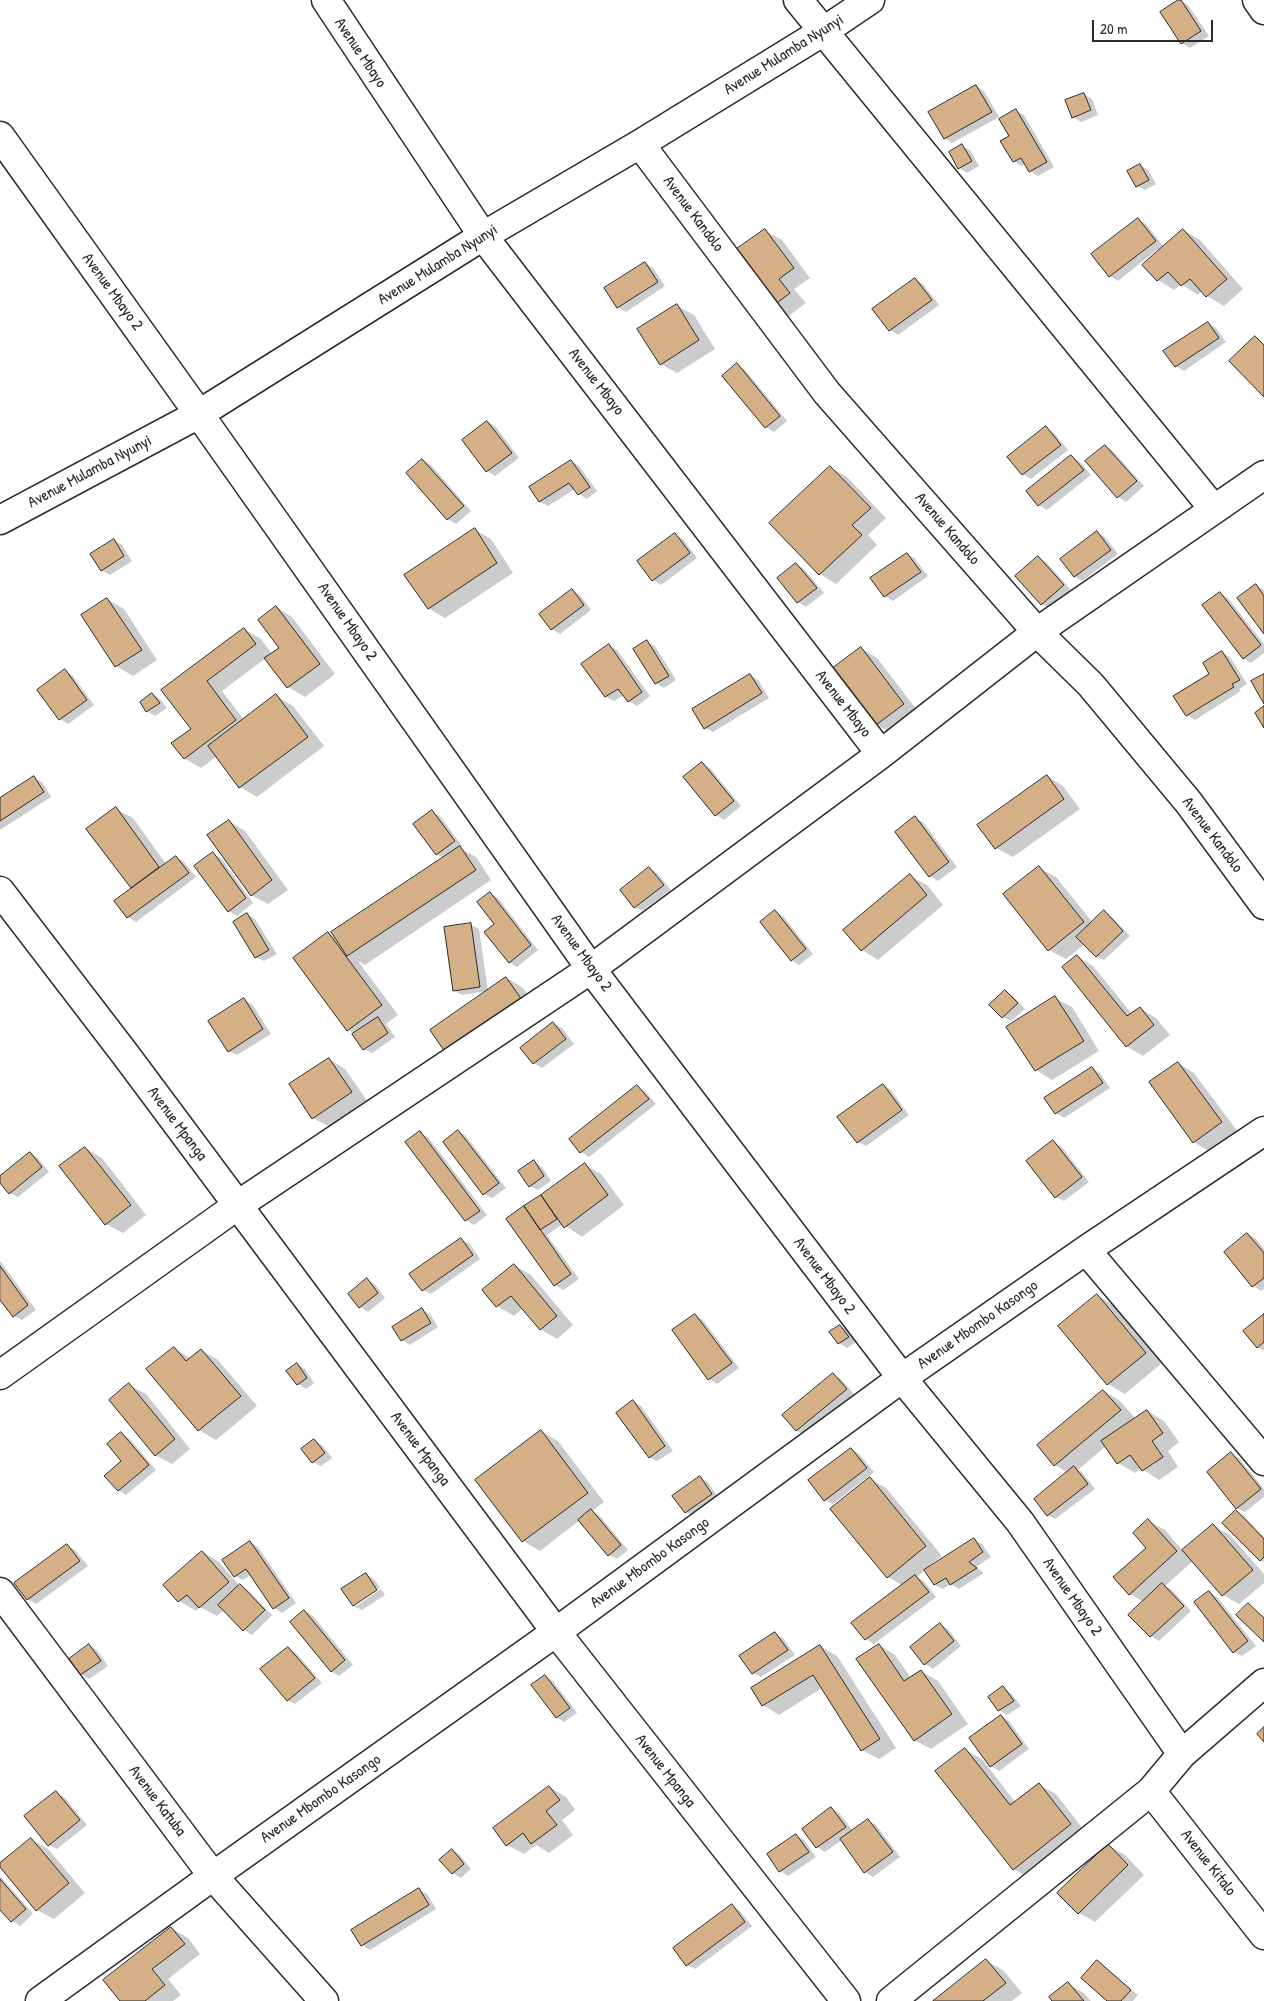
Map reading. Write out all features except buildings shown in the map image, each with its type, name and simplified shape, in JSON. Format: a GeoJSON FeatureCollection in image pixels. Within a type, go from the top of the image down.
{"type":"FeatureCollection","features":[{"type":"Feature","properties":{"kind":"street","name":"Avenue Mbayo"},"geometry":{"type":"LineString","coordinates":[[326,0],[483,236],[881,754]]}},
{"type":"Feature","properties":{"kind":"street"},"geometry":{"type":"LineString","coordinates":[[798,0],[1213,508]]}},
{"type":"Feature","properties":{"kind":"street","name":"Avenue Mulamba Nyunyi"},"geometry":{"type":"LineString","coordinates":[[0,520],[200,414],[483,236],[640,144],[824,31],[870,0]]}},
{"type":"Feature","properties":{"kind":"street"},"geometry":{"type":"LineString","coordinates":[[1257,0],[1264,10]]}},
{"type":"Feature","properties":{"kind":"street","name":"Avenue Mbayo 2"},"geometry":{"type":"LineString","coordinates":[[0,136],[200,414],[591,969],[902,1378],[1020,1522],[1182,1754]]}},
{"type":"Feature","properties":{"kind":"street","name":"Avenue Kandolo"},"geometry":{"type":"LineString","coordinates":[[640,144],[827,393],[1037,632],[1091,685],[1183,796],[1264,906]]}},
{"type":"Feature","properties":{"kind":"street"},"geometry":{"type":"LineString","coordinates":[[0,1375],[238,1205],[591,969],[881,754],[1037,632],[1213,508],[1264,475]]}},
{"type":"Feature","properties":{"kind":"street","name":"Avenue Mpanga"},"geometry":{"type":"LineString","coordinates":[[0,892],[238,1205],[556,1632],[846,2001]]}},
{"type":"Feature","properties":{"kind":"street","name":"Avenue Mbombo Kasongo"},"geometry":{"type":"LineString","coordinates":[[40,2001],[556,1632],[902,1378],[1086,1250],[1264,1131]]}},
{"type":"Feature","properties":{"kind":"street"},"geometry":{"type":"LineString","coordinates":[[1086,1250],[1264,1461]]}},
{"type":"Feature","properties":{"kind":"street","name":"Avenue Katuba"},"geometry":{"type":"LineString","coordinates":[[0,1592],[213,1876],[324,2001]]}},
{"type":"Feature","properties":{"kind":"street"},"geometry":{"type":"LineString","coordinates":[[891,2001],[1151,1791],[1182,1754],[1264,1682]]}},
{"type":"Feature","properties":{"kind":"street","name":"Avenue Kitalo"},"geometry":{"type":"LineString","coordinates":[[1151,1791],[1264,1935]]}}]}
